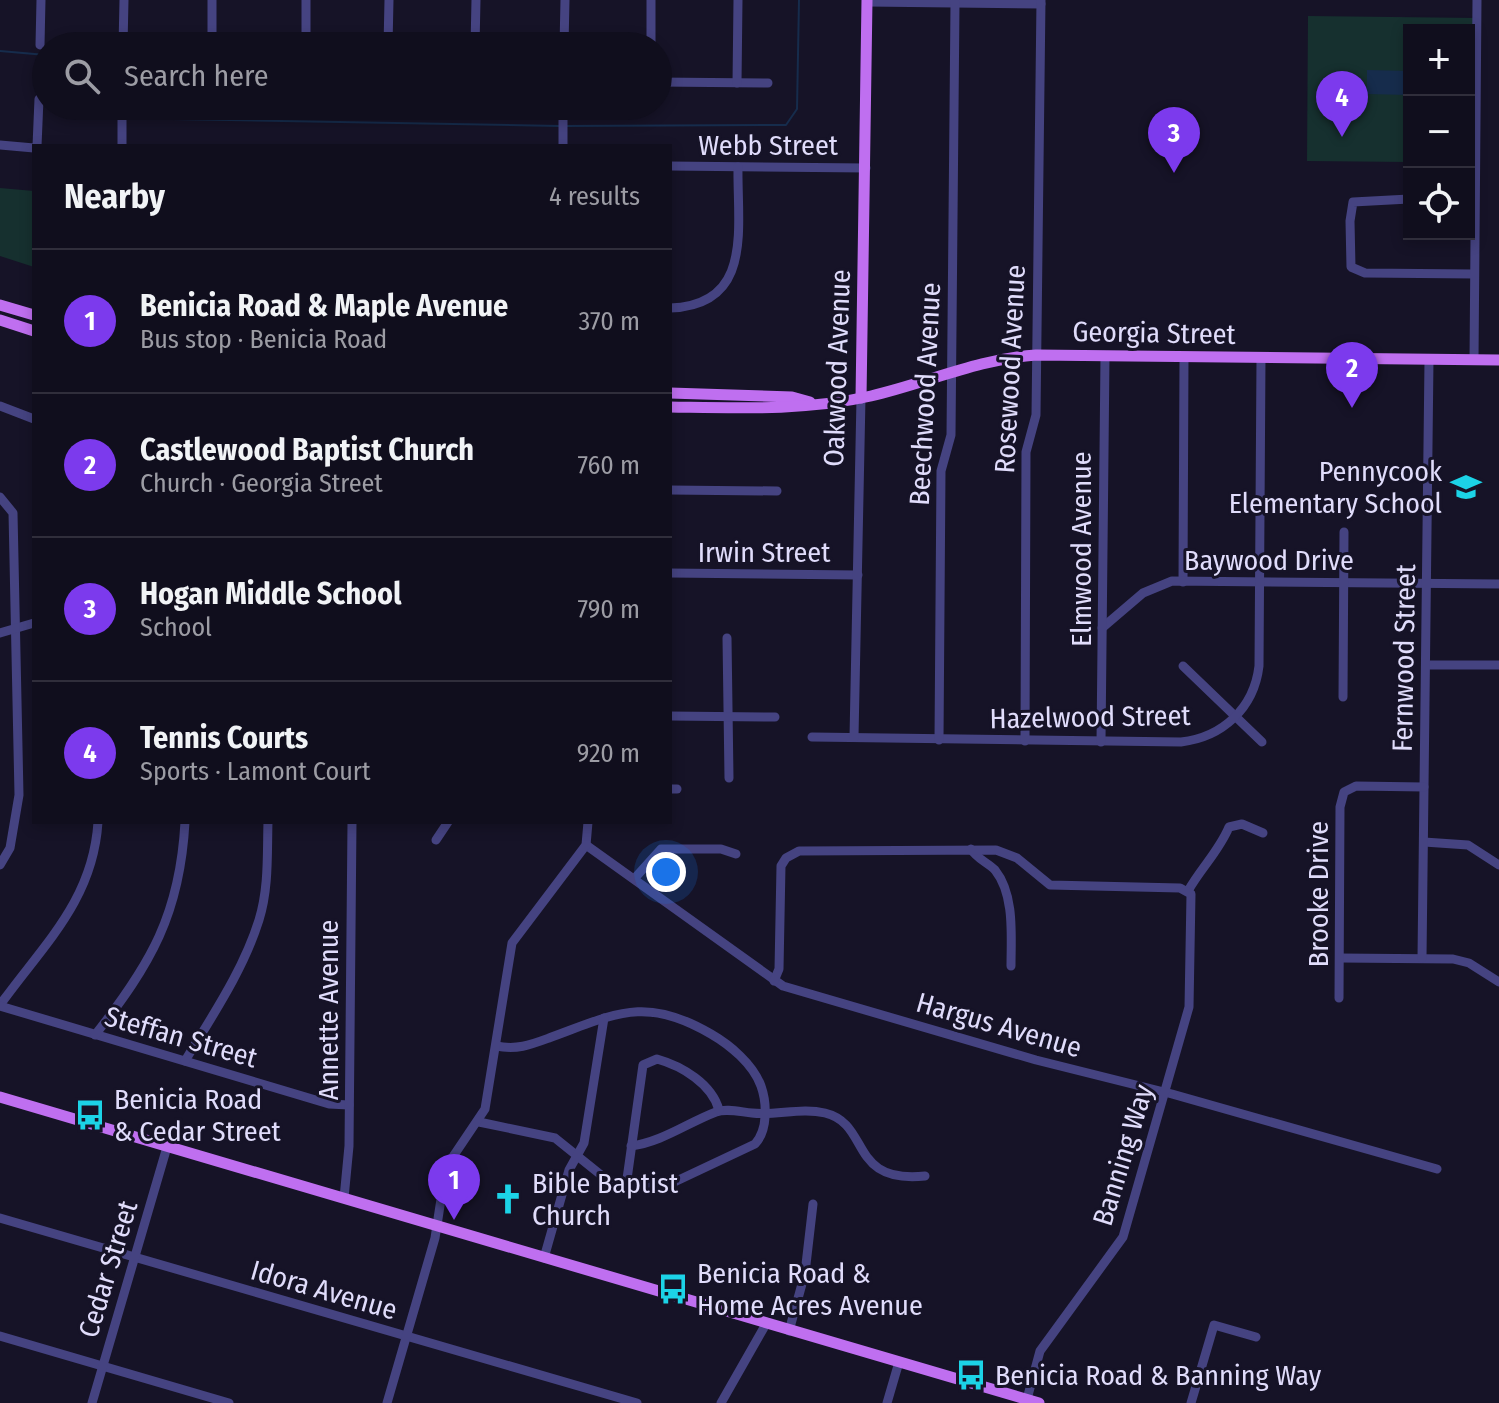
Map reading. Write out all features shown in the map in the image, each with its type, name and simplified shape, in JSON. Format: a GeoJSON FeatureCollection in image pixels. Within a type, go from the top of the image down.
{"type":"FeatureCollection","features":[{"type":"Feature","properties":{"kind":"main road","name":"Oakwood Avenue"},"geometry":{"type":"LineString","coordinates":[[861,398],[867,1]]}},
{"type":"Feature","properties":{"kind":"main road"},"geometry":{"type":"LineString","coordinates":[[0,305],[32,314]]}},
{"type":"Feature","properties":{"kind":"main road"},"geometry":{"type":"LineString","coordinates":[[0,320],[32,330]]}},
{"type":"Feature","properties":{"kind":"main road","name":"Georgia Street"},"geometry":{"type":"LineString","coordinates":[[672,407],[782,409],[861,398],[998,359],[1036,355],[1499,360]]}},
{"type":"Feature","properties":{"kind":"main road","name":"Georgia Street"},"geometry":{"type":"LineString","coordinates":[[672,393],[792,397],[815,403]]}},
{"type":"Feature","properties":{"kind":"main road"},"geometry":{"type":"LineString","coordinates":[[0,1097],[899,1362],[1006,1398],[1033,1401]]}},
{"type":"Feature","properties":{"kind":"street"},"geometry":{"type":"LineString","coordinates":[[40,32],[41,0]]}},
{"type":"Feature","properties":{"kind":"street"},"geometry":{"type":"LineString","coordinates":[[123,32],[124,0]]}},
{"type":"Feature","properties":{"kind":"street"},"geometry":{"type":"LineString","coordinates":[[212,0],[212,32]]}},
{"type":"Feature","properties":{"kind":"street"},"geometry":{"type":"LineString","coordinates":[[306,0],[306,32]]}},
{"type":"Feature","properties":{"kind":"street"},"geometry":{"type":"LineString","coordinates":[[388,32],[389,0]]}},
{"type":"Feature","properties":{"kind":"street"},"geometry":{"type":"LineString","coordinates":[[475,32],[476,0]]}},
{"type":"Feature","properties":{"kind":"street"},"geometry":{"type":"LineString","coordinates":[[564,32],[565,0]]}},
{"type":"Feature","properties":{"kind":"street"},"geometry":{"type":"LineString","coordinates":[[651,0],[651,32]]}},
{"type":"Feature","properties":{"kind":"street"},"geometry":{"type":"LineString","coordinates":[[737,83],[738,0]]}},
{"type":"Feature","properties":{"kind":"street"},"geometry":{"type":"LineString","coordinates":[[1473,168],[1477,0]]}},
{"type":"Feature","properties":{"kind":"street"},"geometry":{"type":"LineString","coordinates":[[867,1],[1041,2]]}},
{"type":"Feature","properties":{"kind":"street","name":"Rosewood Avenue"},"geometry":{"type":"LineString","coordinates":[[1025,741],[1026,452],[1036,415],[1041,2]]}},
{"type":"Feature","properties":{"kind":"street","name":"Beechwood Avenue"},"geometry":{"type":"LineString","coordinates":[[939,740],[941,471],[951,435],[955,3]]}},
{"type":"Feature","properties":{"kind":"street"},"geometry":{"type":"LineString","coordinates":[[672,82],[768,83]]}},
{"type":"Feature","properties":{"kind":"street"},"geometry":{"type":"LineString","coordinates":[[36,144],[38,120]]}},
{"type":"Feature","properties":{"kind":"street"},"geometry":{"type":"LineString","coordinates":[[122,120],[122,144]]}},
{"type":"Feature","properties":{"kind":"street"},"geometry":{"type":"LineString","coordinates":[[563,120],[563,144]]}},
{"type":"Feature","properties":{"kind":"street"},"geometry":{"type":"LineString","coordinates":[[0,145],[32,147]]}},
{"type":"Feature","properties":{"kind":"street","name":"Webb Street"},"geometry":{"type":"LineString","coordinates":[[672,166],[866,168]]}},
{"type":"Feature","properties":{"kind":"street"},"geometry":{"type":"LineString","coordinates":[[672,308],[691,307],[710,300],[732,276],[736,253],[738,167]]}},
{"type":"Feature","properties":{"kind":"street"},"geometry":{"type":"LineString","coordinates":[[1403,199],[1353,202],[1350,221],[1351,267],[1365,273],[1474,274]]}},
{"type":"Feature","properties":{"kind":"street"},"geometry":{"type":"LineString","coordinates":[[1473,240],[1474,360]]}},
{"type":"Feature","properties":{"kind":"street","name":"Elmwood Avenue"},"geometry":{"type":"LineString","coordinates":[[1101,742],[1105,356]]}},
{"type":"Feature","properties":{"kind":"street"},"geometry":{"type":"LineString","coordinates":[[1183,582],[1184,357]]}},
{"type":"Feature","properties":{"kind":"street","name":"Hazelwood Street"},"geometry":{"type":"LineString","coordinates":[[812,737],[1101,742],[1194,740],[1220,730],[1236,715],[1257,681],[1261,358]]}},
{"type":"Feature","properties":{"kind":"street","name":"Fernwood Street"},"geometry":{"type":"LineString","coordinates":[[1422,958],[1429,360]]}},
{"type":"Feature","properties":{"kind":"street","name":"Oakwood Avenue"},"geometry":{"type":"LineString","coordinates":[[854,737],[861,398]]}},
{"type":"Feature","properties":{"kind":"street"},"geometry":{"type":"LineString","coordinates":[[0,406],[32,418]]}},
{"type":"Feature","properties":{"kind":"street"},"geometry":{"type":"LineString","coordinates":[[672,490],[777,491]]}},
{"type":"Feature","properties":{"kind":"street"},"geometry":{"type":"LineString","coordinates":[[0,497],[13,513],[18,816],[10,848],[0,865]]}},
{"type":"Feature","properties":{"kind":"street"},"geometry":{"type":"LineString","coordinates":[[1343,697],[1344,532]]}},
{"type":"Feature","properties":{"kind":"street","name":"Irwin Street"},"geometry":{"type":"LineString","coordinates":[[672,573],[858,575]]}},
{"type":"Feature","properties":{"kind":"street","name":"Baywood Drive"},"geometry":{"type":"LineString","coordinates":[[1102,628],[1143,593],[1172,581],[1499,584]]}},
{"type":"Feature","properties":{"kind":"street"},"geometry":{"type":"LineString","coordinates":[[0,633],[32,624]]}},
{"type":"Feature","properties":{"kind":"street"},"geometry":{"type":"LineString","coordinates":[[727,638],[729,778]]}},
{"type":"Feature","properties":{"kind":"street"},"geometry":{"type":"LineString","coordinates":[[1426,665],[1499,665]]}},
{"type":"Feature","properties":{"kind":"street"},"geometry":{"type":"LineString","coordinates":[[1183,666],[1262,742]]}},
{"type":"Feature","properties":{"kind":"street"},"geometry":{"type":"LineString","coordinates":[[672,716],[775,717]]}},
{"type":"Feature","properties":{"kind":"street","name":"Brooke Drive"},"geometry":{"type":"LineString","coordinates":[[1339,998],[1340,807],[1344,792],[1356,786],[1424,787]]}},
{"type":"Feature","properties":{"kind":"street"},"geometry":{"type":"LineString","coordinates":[[0,1006],[66,920],[92,859],[98,824]]}},
{"type":"Feature","properties":{"kind":"street"},"geometry":{"type":"LineString","coordinates":[[95,1035],[147,963],[158,941],[178,886],[185,824]]}},
{"type":"Feature","properties":{"kind":"street"},"geometry":{"type":"LineString","coordinates":[[185,1061],[235,977],[260,918],[267,872],[268,824]]}},
{"type":"Feature","properties":{"kind":"street","name":"Annette Avenue"},"geometry":{"type":"LineString","coordinates":[[344,1198],[349,1105],[352,824]]}},
{"type":"Feature","properties":{"kind":"street"},"geometry":{"type":"LineString","coordinates":[[436,840],[447,824]]}},
{"type":"Feature","properties":{"kind":"street"},"geometry":{"type":"LineString","coordinates":[[387,1403],[437,1226],[446,1167],[479,1122],[488,1098],[512,943],[586,845],[588,824]]}},
{"type":"Feature","properties":{"kind":"street"},"geometry":{"type":"LineString","coordinates":[[774,981],[779,969],[781,866],[786,858],[806,850],[996,850],[1017,858],[1050,885],[1190,894],[1202,866],[1224,841],[1229,827],[1242,824],[1263,833]]}},
{"type":"Feature","properties":{"kind":"street"},"geometry":{"type":"LineString","coordinates":[[1424,842],[1468,845],[1499,865]]}},
{"type":"Feature","properties":{"kind":"street","name":"Hargus Avenue"},"geometry":{"type":"LineString","coordinates":[[586,845],[774,981],[1036,1060],[1437,1169]]}},
{"type":"Feature","properties":{"kind":"street"},"geometry":{"type":"LineString","coordinates":[[634,879],[661,849],[721,849],[736,854]]}},
{"type":"Feature","properties":{"kind":"street"},"geometry":{"type":"LineString","coordinates":[[971,849],[996,872],[1005,893],[1011,919],[1011,966]]}},
{"type":"Feature","properties":{"kind":"street","name":"Banning Way"},"geometry":{"type":"LineString","coordinates":[[1033,1401],[1040,1351],[1120,1243],[1189,1007],[1190,894]]}},
{"type":"Feature","properties":{"kind":"street"},"geometry":{"type":"LineString","coordinates":[[1340,958],[1422,958],[1469,963],[1499,982]]}},
{"type":"Feature","properties":{"kind":"street","name":"Steffan Street"},"geometry":{"type":"LineString","coordinates":[[0,1006],[329,1104],[349,1105]]}},
{"type":"Feature","properties":{"kind":"street"},"geometry":{"type":"LineString","coordinates":[[479,1122],[555,1138],[606,1179],[626,1186],[651,1188],[668,1185],[755,1144],[761,1137],[765,1113],[759,1080],[738,1053],[714,1035],[652,1011],[630,1010],[520,1049],[496,1046]]}},
{"type":"Feature","properties":{"kind":"street"},"geometry":{"type":"LineString","coordinates":[[544,1258],[569,1170],[584,1143],[604,1018]]}},
{"type":"Feature","properties":{"kind":"street"},"geometry":{"type":"LineString","coordinates":[[626,1186],[643,1065],[649,1060],[663,1061],[699,1081],[712,1094],[719,1110]]}},
{"type":"Feature","properties":{"kind":"street"},"geometry":{"type":"LineString","coordinates":[[631,1146],[667,1136],[719,1110],[799,1112],[832,1116],[852,1133],[873,1166],[899,1176],[925,1176]]}},
{"type":"Feature","properties":{"kind":"street","name":"Cedar Street"},"geometry":{"type":"LineString","coordinates":[[92,1403],[167,1147]]}},
{"type":"Feature","properties":{"kind":"street"},"geometry":{"type":"LineString","coordinates":[[789,1331],[805,1273],[813,1204]]}},
{"type":"Feature","properties":{"kind":"street","name":"Idora Avenue"},"geometry":{"type":"LineString","coordinates":[[0,1218],[637,1403]]}},
{"type":"Feature","properties":{"kind":"street"},"geometry":{"type":"LineString","coordinates":[[721,1403],[766,1324]]}},
{"type":"Feature","properties":{"kind":"street"},"geometry":{"type":"LineString","coordinates":[[1191,1403],[1214,1325],[1256,1337]]}},
{"type":"Feature","properties":{"kind":"street"},"geometry":{"type":"LineString","coordinates":[[0,1336],[229,1403]]}},
{"type":"Feature","properties":{"kind":"street"},"geometry":{"type":"LineString","coordinates":[[887,1403],[899,1362]]}},
{"type":"Feature","properties":{"kind":"green space"},"geometry":{"type":"Polygon","coordinates":[[[1308,16],[1477,18],[1475,163],[1475,24],[1403,24],[1403,162],[1307,161],[1308,16]]]}},
{"type":"Feature","properties":{"kind":"green space"},"geometry":{"type":"Polygon","coordinates":[[[0,188],[32,191],[32,266],[0,256],[0,188]]]}},
{"type":"Feature","properties":{"kind":"water"},"geometry":{"type":"Polygon","coordinates":[[[1367,70],[1403,71],[1403,95],[1367,94],[1367,70]]]}},
{"type":"Feature","properties":{"kind":"waterway"},"geometry":{"type":"LineString","coordinates":[[565,126],[786,125],[797,109],[799,0]]}},
{"type":"Feature","properties":{"kind":"waterway"},"geometry":{"type":"LineString","coordinates":[[0,51],[32,54]]}},
{"type":"Feature","properties":{"kind":"waterway"},"geometry":{"type":"LineString","coordinates":[[228,120],[559,126]]}},
{"type":"Feature","properties":{"kind":"place","name":"Tennis Courts"},"geometry":{"type":"Point","coordinates":[1342,137]}},
{"type":"Feature","properties":{"kind":"place","name":"Hogan Middle School"},"geometry":{"type":"Point","coordinates":[1174,173]}},
{"type":"Feature","properties":{"kind":"place","name":"Castlewood Baptist Church"},"geometry":{"type":"Point","coordinates":[1352,408]}},
{"type":"Feature","properties":{"kind":"place","name":"Pennycook Elementary School"},"geometry":{"type":"Point","coordinates":[1466,487]}},
{"type":"Feature","properties":{"kind":"place","name":"Benicia Road & Cedar Street"},"geometry":{"type":"Point","coordinates":[90,1115]}},
{"type":"Feature","properties":{"kind":"place","name":"Bible Baptist Church"},"geometry":{"type":"Point","coordinates":[508,1199]}},
{"type":"Feature","properties":{"kind":"place","name":"Benicia Road & Maple Avenue"},"geometry":{"type":"Point","coordinates":[454,1220]}},
{"type":"Feature","properties":{"kind":"place","name":"Benicia Road & Home Acres Avenue"},"geometry":{"type":"Point","coordinates":[673,1289]}},
{"type":"Feature","properties":{"kind":"place","name":"Benicia Road & Banning Way"},"geometry":{"type":"Point","coordinates":[971,1375]}}]}
